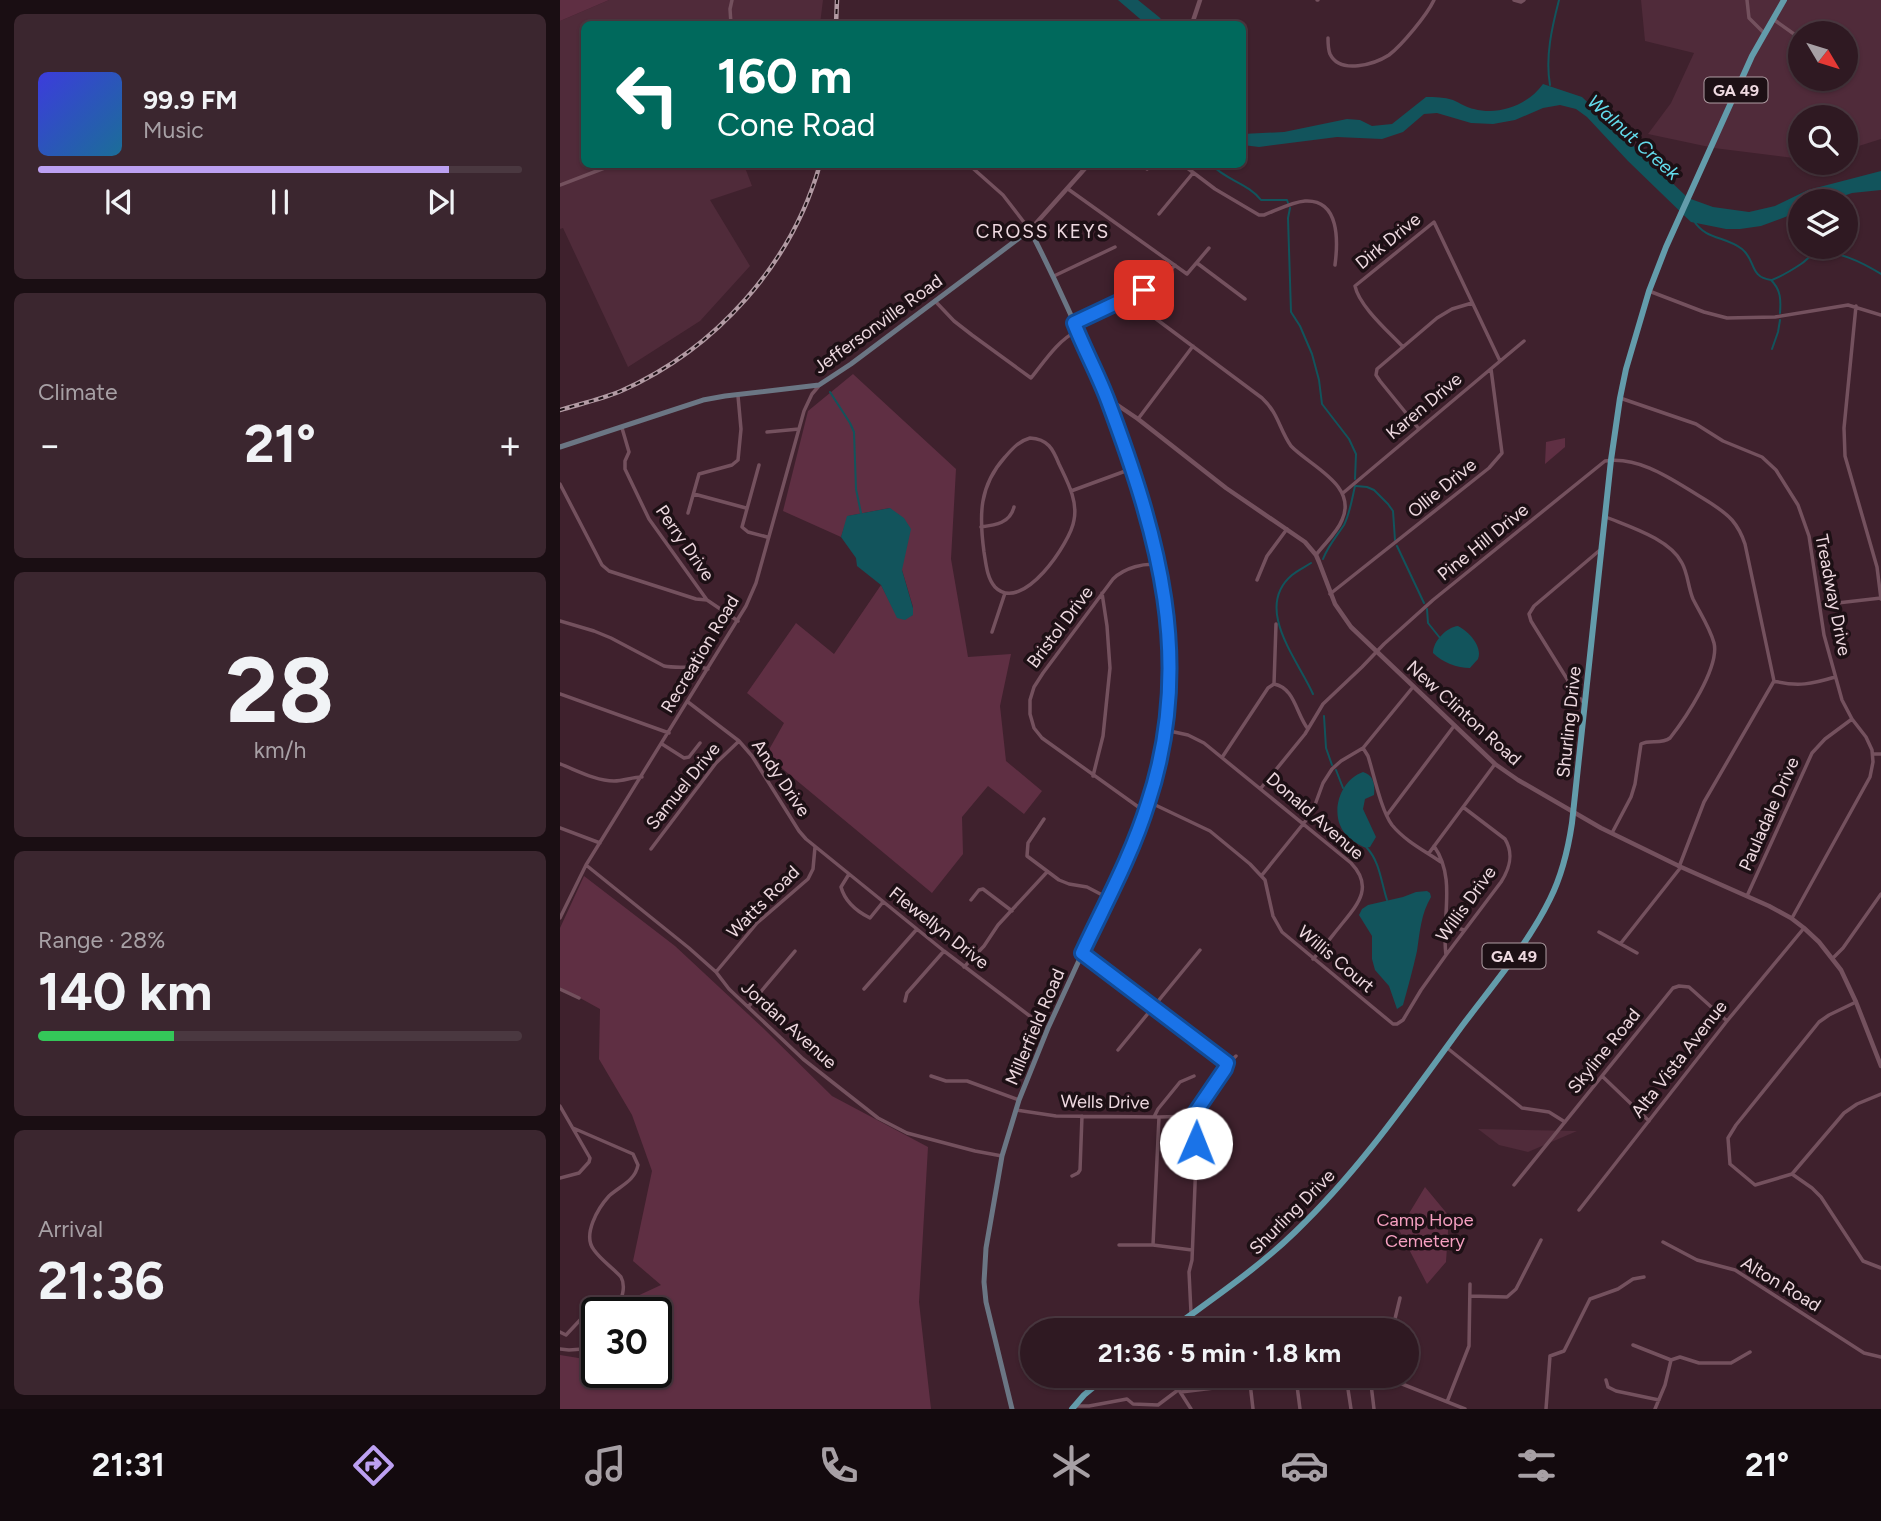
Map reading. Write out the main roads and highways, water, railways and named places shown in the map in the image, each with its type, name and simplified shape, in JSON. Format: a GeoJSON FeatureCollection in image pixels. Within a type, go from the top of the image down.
{"type":"FeatureCollection","features":[{"type":"Feature","properties":{"kind":"main road","name":"Shurling Drive"},"geometry":{"type":"LineString","coordinates":[[1186,1318],[1266,1259],[1318,1210],[1350,1173],[1446,1047],[1540,918],[1551,898],[1570,835],[1611,460],[1629,357],[1649,291],[1679,218],[1735,93],[1764,33],[1784,0]]}},
{"type":"Feature","properties":{"kind":"main road","name":"Millerfield Road"},"geometry":{"type":"LineString","coordinates":[[1012,1409],[986,1302],[984,1282],[986,1248],[1002,1156],[1019,1100],[1048,1028],[1130,853],[1146,811],[1165,730],[1170,653],[1160,565],[1132,469],[1107,398],[1054,276],[1030,229]]}},
{"type":"Feature","properties":{"kind":"main road","name":"Jeffersonville Road"},"geometry":{"type":"LineString","coordinates":[[560,447],[686,405],[725,396],[819,385],[843,370],[1030,229]]}},
{"type":"Feature","properties":{"kind":"main road"},"geometry":{"type":"LineString","coordinates":[[1074,1407],[1094,1388]]}},
{"type":"Feature","properties":{"kind":"water"},"geometry":{"type":"Polygon","coordinates":[[[1118,0],[1138,0],[1163,21],[1142,21],[1118,0]]]}},
{"type":"Feature","properties":{"kind":"water"},"geometry":{"type":"Polygon","coordinates":[[[1543,84],[1582,97],[1688,198],[1713,207],[1749,212],[1775,206],[1788,200],[1788,216],[1761,226],[1740,229],[1691,222],[1587,117],[1576,109],[1560,105],[1543,108],[1515,120],[1493,124],[1471,123],[1437,113],[1424,114],[1403,132],[1382,139],[1337,137],[1259,147],[1246,145],[1246,134],[1284,132],[1347,119],[1360,120],[1372,126],[1392,124],[1426,97],[1450,99],[1469,108],[1484,111],[1503,110],[1529,98],[1543,84]]]}},
{"type":"Feature","properties":{"kind":"water"},"geometry":{"type":"Polygon","coordinates":[[[1881,171],[1881,190],[1858,192],[1858,189],[1812,189],[1881,171]]]}},
{"type":"Feature","properties":{"kind":"water"},"geometry":{"type":"Polygon","coordinates":[[[890,508],[904,518],[911,529],[902,570],[913,615],[905,620],[897,618],[881,585],[857,566],[856,558],[841,537],[847,516],[890,508]]]}},
{"type":"Feature","properties":{"kind":"water"},"geometry":{"type":"Polygon","coordinates":[[[1458,626],[1477,644],[1478,659],[1470,668],[1450,664],[1433,653],[1441,635],[1458,626]]]}},
{"type":"Feature","properties":{"kind":"water"},"geometry":{"type":"Polygon","coordinates":[[[1363,772],[1373,781],[1374,795],[1365,799],[1363,809],[1376,837],[1370,847],[1366,848],[1344,833],[1337,809],[1345,787],[1356,775],[1363,772]]]}},
{"type":"Feature","properties":{"kind":"water"},"geometry":{"type":"Polygon","coordinates":[[[1427,891],[1431,897],[1423,916],[1403,1005],[1397,1009],[1389,986],[1375,970],[1372,936],[1359,915],[1368,905],[1427,891]]]}},
{"type":"Feature","properties":{"kind":"waterway"},"geometry":{"type":"LineString","coordinates":[[1550,85],[1549,53],[1559,0]]}},
{"type":"Feature","properties":{"kind":"waterway"},"geometry":{"type":"LineString","coordinates":[[1216,168],[1250,189],[1261,200],[1287,200],[1288,203]]}},
{"type":"Feature","properties":{"kind":"waterway"},"geometry":{"type":"LineString","coordinates":[[1290,208],[1291,312],[1312,354],[1322,404],[1349,439],[1356,454],[1355,479]]}},
{"type":"Feature","properties":{"kind":"waterway"},"geometry":{"type":"LineString","coordinates":[[1694,221],[1704,232],[1736,245],[1746,253],[1756,272],[1771,280],[1779,291],[1780,313]]}},
{"type":"Feature","properties":{"kind":"waterway"},"geometry":{"type":"LineString","coordinates":[[1772,280],[1812,255],[1822,252],[1849,258],[1881,274]]}},
{"type":"Feature","properties":{"kind":"waterway"},"geometry":{"type":"LineString","coordinates":[[1772,349],[1780,320]]}},
{"type":"Feature","properties":{"kind":"waterway"},"geometry":{"type":"LineString","coordinates":[[830,392],[854,432],[856,489],[861,513]]}},
{"type":"Feature","properties":{"kind":"waterway"},"geometry":{"type":"LineString","coordinates":[[1323,559],[1344,525],[1355,486]]}},
{"type":"Feature","properties":{"kind":"waterway"},"geometry":{"type":"LineString","coordinates":[[1356,486],[1374,490],[1388,504],[1393,511],[1395,540]]}},
{"type":"Feature","properties":{"kind":"waterway"},"geometry":{"type":"LineString","coordinates":[[1397,546],[1424,603]]}},
{"type":"Feature","properties":{"kind":"waterway"},"geometry":{"type":"LineString","coordinates":[[1311,563],[1292,575],[1281,588],[1277,603],[1282,634],[1313,694]]}},
{"type":"Feature","properties":{"kind":"waterway"},"geometry":{"type":"LineString","coordinates":[[1427,609],[1428,623],[1440,638]]}},
{"type":"Feature","properties":{"kind":"waterway"},"geometry":{"type":"LineString","coordinates":[[1324,716],[1326,748],[1332,765]]}},
{"type":"Feature","properties":{"kind":"waterway"},"geometry":{"type":"LineString","coordinates":[[1336,770],[1343,788]]}},
{"type":"Feature","properties":{"kind":"waterway"},"geometry":{"type":"LineString","coordinates":[[1367,848],[1377,866],[1387,900]]}},
{"type":"Feature","properties":{"kind":"railway"},"geometry":{"type":"LineString","coordinates":[[836,21],[837,0]]}},
{"type":"Feature","properties":{"kind":"railway"},"geometry":{"type":"LineString","coordinates":[[560,410],[614,394],[656,373],[688,352],[718,327],[746,299],[770,269],[807,201],[819,168]]}},
{"type":"Feature","properties":{"kind":"district","name":"CROSS KEYS"},"geometry":{"type":"Point","coordinates":[1043,231]}},
{"type":"Feature","properties":{"kind":"water label","name":"Walnut Creek"},"geometry":{"type":"Point","coordinates":[1634,137]}},
{"type":"Feature","properties":{"kind":"park label","name":"Camp Hope Cemetery"},"geometry":{"type":"Point","coordinates":[1425,1230]}}]}
